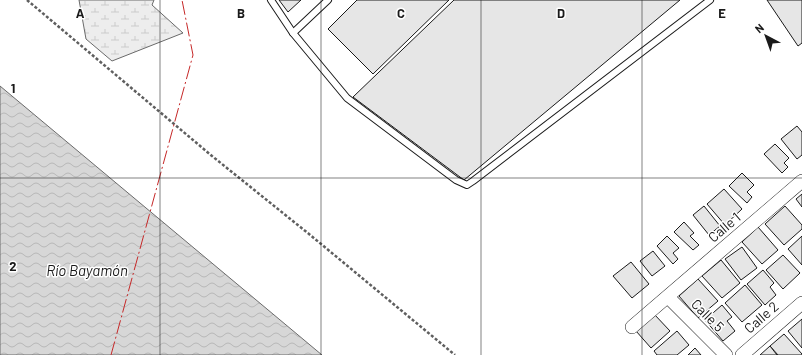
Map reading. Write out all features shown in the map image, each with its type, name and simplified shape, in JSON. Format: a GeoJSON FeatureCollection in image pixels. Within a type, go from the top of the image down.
{"type":"FeatureCollection","features":[{"type":"Feature","properties":{"kind":"street","name":"Calle 1"},"geometry":{"type":"LineString","coordinates":[[632,327],[802,181]]}},
{"type":"Feature","properties":{"kind":"street","name":"Calle 5"},"geometry":{"type":"LineString","coordinates":[[668,297],[726,355]]}},
{"type":"Feature","properties":{"kind":"street","name":"Calle 2"},"geometry":{"type":"LineString","coordinates":[[742,355],[802,303]]}},
{"type":"Feature","properties":{"kind":"lane"},"geometry":{"type":"LineString","coordinates":[[271,0],[294,33],[347,98],[456,180],[467,185],[710,0]]}},
{"type":"Feature","properties":{"kind":"lane"},"geometry":{"type":"LineString","coordinates":[[294,33],[328,0]]}},
{"type":"Feature","properties":{"kind":"path"},"geometry":{"type":"LineString","coordinates":[[27,0],[212,156],[310,234],[455,355]]}},
{"type":"Feature","properties":{"kind":"green space"},"geometry":{"type":"Polygon","coordinates":[[[79,0],[154,0],[152,5],[183,33],[112,61],[86,39],[79,0]]]}},
{"type":"Feature","properties":{"kind":"water","name":"Río Bayamón"},"geometry":{"type":"Polygon","coordinates":[[[0,86],[322,355],[0,355],[0,86]]]}},
{"type":"Feature","properties":{"kind":"building"},"geometry":{"type":"Polygon","coordinates":[[[279,0],[301,0],[288,12],[279,0]]]}},
{"type":"Feature","properties":{"kind":"building"},"geometry":{"type":"Polygon","coordinates":[[[357,0],[449,0],[373,74],[328,29],[357,0]]]}},
{"type":"Feature","properties":{"kind":"building"},"geometry":{"type":"Polygon","coordinates":[[[454,0],[680,0],[464,180],[353,97],[454,0]]]}},
{"type":"Feature","properties":{"kind":"building"},"geometry":{"type":"Polygon","coordinates":[[[767,0],[802,0],[802,43],[798,46],[767,0]]]}},
{"type":"Feature","properties":{"kind":"building"},"geometry":{"type":"Polygon","coordinates":[[[797,126],[802,132],[802,155],[797,159],[781,139],[797,126]]]}},
{"type":"Feature","properties":{"kind":"building"},"geometry":{"type":"Polygon","coordinates":[[[775,144],[789,158],[784,163],[788,167],[782,173],[764,154],[775,144]]]}},
{"type":"Feature","properties":{"kind":"building"},"geometry":{"type":"Polygon","coordinates":[[[742,173],[754,185],[747,192],[752,197],[747,203],[729,186],[742,173]]]}},
{"type":"Feature","properties":{"kind":"building"},"geometry":{"type":"Polygon","coordinates":[[[724,189],[742,209],[725,225],[707,204],[724,189]]]}},
{"type":"Feature","properties":{"kind":"building"},"geometry":{"type":"Polygon","coordinates":[[[802,194],[802,207],[796,199],[802,194]]]}},
{"type":"Feature","properties":{"kind":"building"},"geometry":{"type":"Polygon","coordinates":[[[704,206],[720,226],[709,235],[693,215],[704,206]]]}},
{"type":"Feature","properties":{"kind":"building"},"geometry":{"type":"Polygon","coordinates":[[[785,206],[802,225],[802,229],[784,245],[765,224],[785,206]]]}},
{"type":"Feature","properties":{"kind":"building"},"geometry":{"type":"Polygon","coordinates":[[[684,222],[694,233],[690,236],[699,245],[693,250],[674,232],[684,222]]]}},
{"type":"Feature","properties":{"kind":"building"},"geometry":{"type":"Polygon","coordinates":[[[758,227],[778,250],[762,264],[742,242],[758,227]]]}},
{"type":"Feature","properties":{"kind":"building"},"geometry":{"type":"Polygon","coordinates":[[[667,236],[679,248],[673,253],[678,259],[673,264],[657,246],[667,236]]]}},
{"type":"Feature","properties":{"kind":"building"},"geometry":{"type":"Polygon","coordinates":[[[802,236],[802,265],[788,249],[802,236]]]}},
{"type":"Feature","properties":{"kind":"building"},"geometry":{"type":"Polygon","coordinates":[[[742,247],[757,268],[741,280],[725,259],[742,247]]]}},
{"type":"Feature","properties":{"kind":"building"},"geometry":{"type":"Polygon","coordinates":[[[653,251],[665,266],[652,276],[640,261],[653,251]]]}},
{"type":"Feature","properties":{"kind":"building"},"geometry":{"type":"Polygon","coordinates":[[[783,255],[800,273],[783,289],[766,270],[783,255]]]}},
{"type":"Feature","properties":{"kind":"building"},"geometry":{"type":"Polygon","coordinates":[[[721,260],[740,283],[722,298],[702,276],[721,260]]]}},
{"type":"Feature","properties":{"kind":"building"},"geometry":{"type":"Polygon","coordinates":[[[631,262],[649,284],[632,298],[613,276],[631,262]]]}},
{"type":"Feature","properties":{"kind":"building"},"geometry":{"type":"Polygon","coordinates":[[[763,270],[774,283],[770,287],[776,295],[765,305],[747,284],[763,270]]]}},
{"type":"Feature","properties":{"kind":"building"},"geometry":{"type":"Polygon","coordinates":[[[698,279],[718,301],[698,318],[679,296],[698,279]]]}},
{"type":"Feature","properties":{"kind":"building"},"geometry":{"type":"Polygon","coordinates":[[[745,285],[762,305],[742,322],[725,303],[745,285]]]}},
{"type":"Feature","properties":{"kind":"building"},"geometry":{"type":"Polygon","coordinates":[[[722,305],[732,317],[727,321],[735,331],[723,341],[705,320],[722,305]]]}},
{"type":"Feature","properties":{"kind":"building"},"geometry":{"type":"Polygon","coordinates":[[[654,314],[670,331],[651,348],[636,331],[654,314]]]}},
{"type":"Feature","properties":{"kind":"building"},"geometry":{"type":"Polygon","coordinates":[[[802,319],[802,348],[788,331],[802,319]]]}},
{"type":"Feature","properties":{"kind":"building"},"geometry":{"type":"Polygon","coordinates":[[[677,331],[689,345],[677,355],[657,355],[654,351],[677,331]]]}},
{"type":"Feature","properties":{"kind":"building"},"geometry":{"type":"Polygon","coordinates":[[[784,334],[802,355],[778,355],[770,346],[784,334]]]}},
{"type":"Feature","properties":{"kind":"building"},"geometry":{"type":"Polygon","coordinates":[[[770,346],[777,355],[760,355],[770,346]]]}},
{"type":"Feature","properties":{"kind":"building"},"geometry":{"type":"Polygon","coordinates":[[[695,348],[701,355],[688,355],[695,348]]]}},
{"type":"Feature","properties":{"kind":"power"},"geometry":{"type":"LineString","coordinates":[[111,355],[193,55],[182,0]]}}]}
